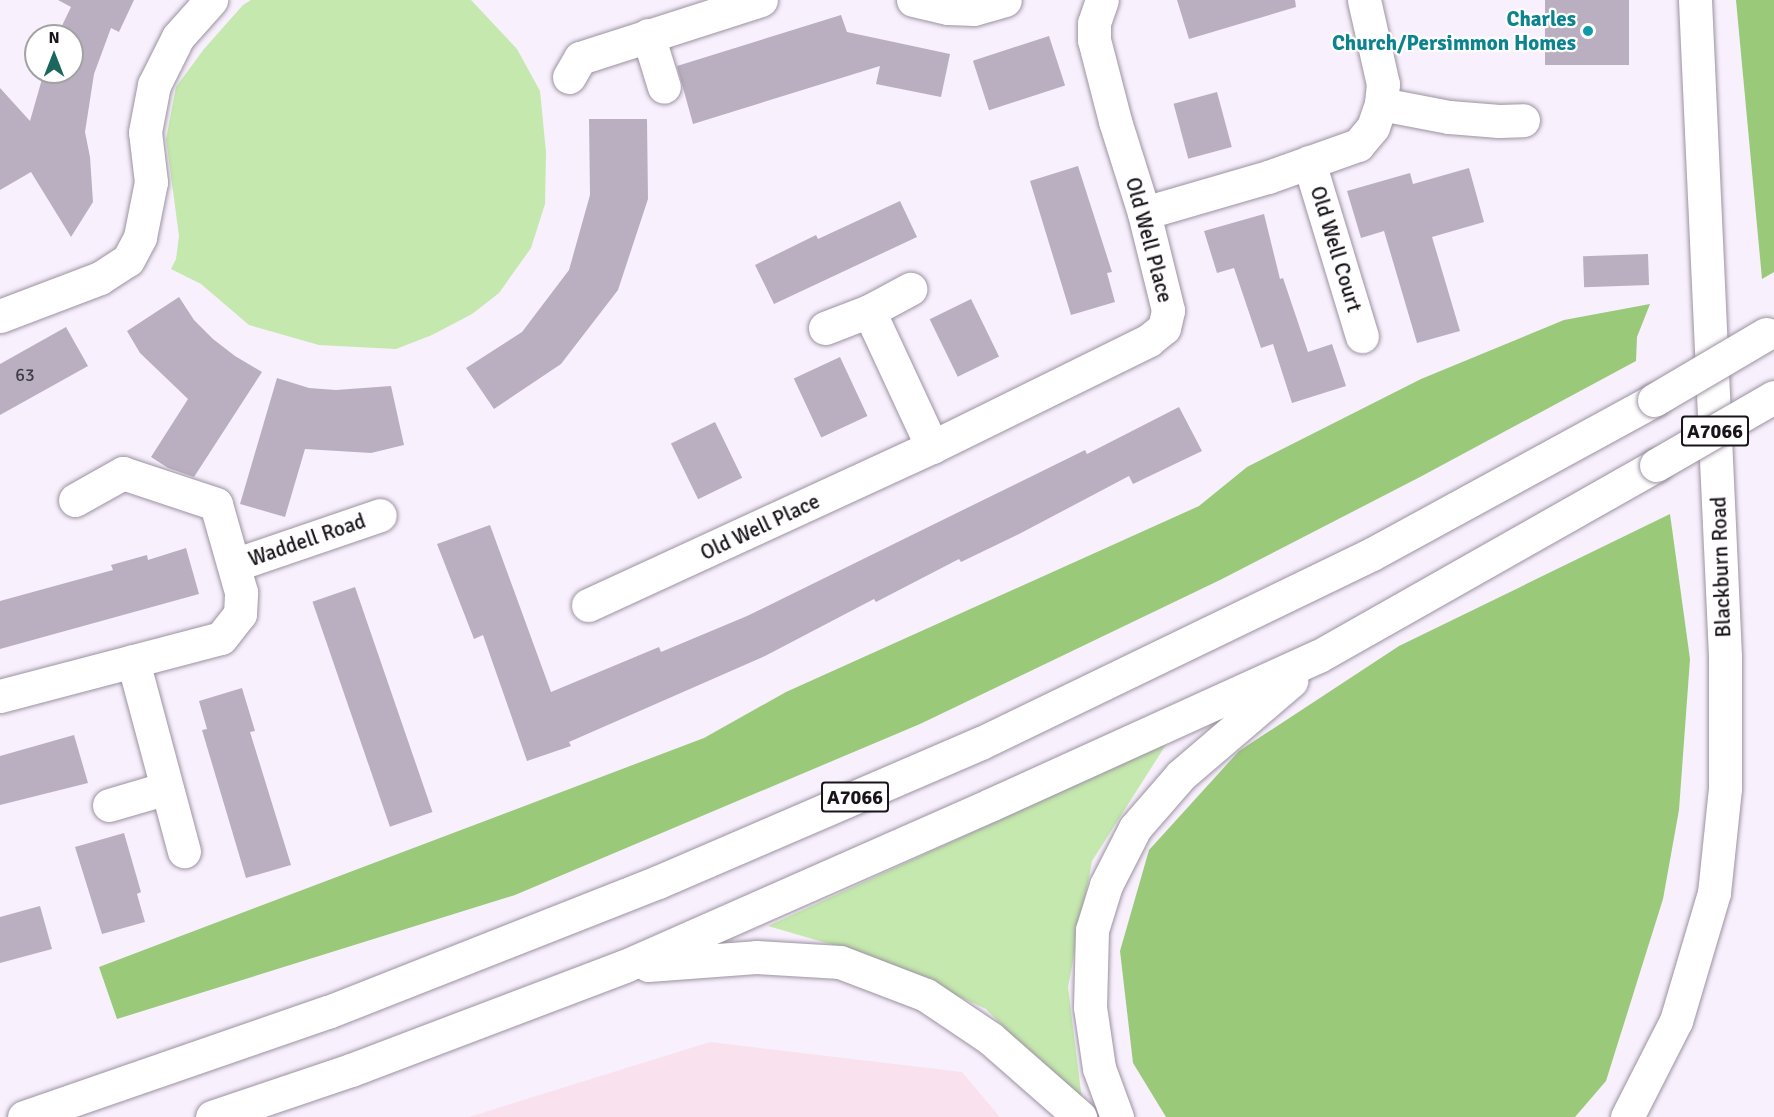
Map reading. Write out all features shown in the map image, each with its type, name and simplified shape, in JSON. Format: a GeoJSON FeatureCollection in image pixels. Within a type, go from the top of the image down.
{"type":"FeatureCollection","features":[{"type":"Feature","properties":{"kind":"main road"},"geometry":{"type":"LineString","coordinates":[[0,316],[100,278],[128,260],[140,237],[151,182],[145,132],[154,85],[178,37],[211,0]]}},
{"type":"Feature","properties":{"kind":"main road"},"geometry":{"type":"LineString","coordinates":[[569,76],[580,58],[761,0]]}},
{"type":"Feature","properties":{"kind":"main road"},"geometry":{"type":"LineString","coordinates":[[913,0],[948,8],[974,9],[1005,0]]}},
{"type":"Feature","properties":{"kind":"main road","name":"Old Well Court"},"geometry":{"type":"LineString","coordinates":[[1144,213],[1358,145],[1373,127],[1381,104],[1383,84],[1364,0]]}},
{"type":"Feature","properties":{"kind":"main road","name":"Blackburn Road"},"geometry":{"type":"LineString","coordinates":[[1627,1117],[1676,1021],[1714,893],[1725,788],[1725,656],[1695,0]]}},
{"type":"Feature","properties":{"kind":"main road","name":"Old Well Place"},"geometry":{"type":"LineString","coordinates":[[588,605],[932,447],[1149,340],[1164,328],[1168,310],[1144,213],[1115,121],[1094,40],[1095,1]]}},
{"type":"Feature","properties":{"kind":"main road"},"geometry":{"type":"LineString","coordinates":[[648,35],[663,87]]}},
{"type":"Feature","properties":{"kind":"main road"},"geometry":{"type":"LineString","coordinates":[[1381,104],[1449,117],[1499,122],[1523,120]]}},
{"type":"Feature","properties":{"kind":"main road","name":"Old Well Court"},"geometry":{"type":"LineString","coordinates":[[1309,162],[1362,336]]}},
{"type":"Feature","properties":{"kind":"main road"},"geometry":{"type":"LineString","coordinates":[[825,328],[869,311],[910,289]]}},
{"type":"Feature","properties":{"kind":"main road"},"geometry":{"type":"LineString","coordinates":[[869,311],[932,447]]}},
{"type":"Feature","properties":{"kind":"main road","name":"A7066"},"geometry":{"type":"LineString","coordinates":[[24,1117],[328,1012],[658,882],[981,743],[1372,554],[1654,400],[1770,332]]}},
{"type":"Feature","properties":{"kind":"main road","name":"A7066"},"geometry":{"type":"LineString","coordinates":[[212,1117],[351,1070],[626,966],[1319,656],[1774,397]]}},
{"type":"Feature","properties":{"kind":"main road","name":"Waddell Road"},"geometry":{"type":"LineString","coordinates":[[0,696],[221,638],[240,614],[242,592],[216,504],[123,473],[75,500]]}},
{"type":"Feature","properties":{"kind":"main road","name":"Waddell Road"},"geometry":{"type":"LineString","coordinates":[[234,566],[380,515]]}},
{"type":"Feature","properties":{"kind":"main road","name":"A7066"},"geometry":{"type":"LineString","coordinates":[[1117,1117],[1099,1068],[1090,1007],[1092,930],[1106,885],[1135,828],[1181,775],[1319,656]]}},
{"type":"Feature","properties":{"kind":"main road"},"geometry":{"type":"LineString","coordinates":[[132,661],[184,851]]}},
{"type":"Feature","properties":{"kind":"main road"},"geometry":{"type":"LineString","coordinates":[[109,805],[167,788]]}},
{"type":"Feature","properties":{"kind":"main road","name":"A7066"},"geometry":{"type":"LineString","coordinates":[[626,966],[756,957],[840,962],[926,995],[990,1038],[1080,1117]]}},
{"type":"Feature","properties":{"kind":"shaded area"},"geometry":{"type":"Polygon","coordinates":[[[710,1042],[962,1072],[1000,1117],[469,1117],[710,1042]]]}},
{"type":"Feature","properties":{"kind":"green space"},"geometry":{"type":"Polygon","coordinates":[[[251,0],[471,0],[517,49],[540,91],[546,152],[545,204],[531,248],[499,293],[472,314],[432,335],[396,349],[319,345],[249,325],[201,284],[171,269],[176,259],[179,236],[166,139],[176,87],[204,49],[243,5],[251,0]]]}},
{"type":"Feature","properties":{"kind":"green space"},"geometry":{"type":"Polygon","coordinates":[[[1736,0],[1774,0],[1774,272],[1762,279],[1736,0]]]}},
{"type":"Feature","properties":{"kind":"green space"},"geometry":{"type":"Polygon","coordinates":[[[1650,304],[1637,337],[1636,361],[1420,477],[1220,580],[920,724],[515,895],[117,1019],[99,967],[704,738],[786,692],[1199,506],[1247,467],[1421,379],[1564,320],[1650,304]]]}},
{"type":"Feature","properties":{"kind":"green space"},"geometry":{"type":"Polygon","coordinates":[[[1670,514],[1690,659],[1679,810],[1663,899],[1606,1081],[1575,1117],[1166,1117],[1133,1063],[1120,951],[1149,850],[1239,751],[1399,646],[1670,514]]]}},
{"type":"Feature","properties":{"kind":"green space"},"geometry":{"type":"Polygon","coordinates":[[[1167,743],[1092,861],[1068,987],[1083,1108],[986,1009],[871,956],[768,926],[1167,743]]]}},
{"type":"Feature","properties":{"kind":"building"},"geometry":{"type":"Polygon","coordinates":[[[58,0],[134,0],[119,32],[111,28],[94,74],[85,132],[90,157],[93,202],[71,237],[31,172],[0,190],[0,88],[30,121],[41,84],[84,84],[84,24],[63,24],[71,7],[58,0]]]}},
{"type":"Feature","properties":{"kind":"building"},"geometry":{"type":"Polygon","coordinates":[[[1177,0],[1295,0],[1296,7],[1189,39],[1177,0]]]}},
{"type":"Feature","properties":{"kind":"building","name":"Charles Church/Persimmon Homes"},"geometry":{"type":"Polygon","coordinates":[[[1545,0],[1629,0],[1629,65],[1545,65],[1545,0]]]}},
{"type":"Feature","properties":{"kind":"building"},"geometry":{"type":"Polygon","coordinates":[[[841,15],[847,32],[950,54],[941,97],[876,84],[880,66],[693,124],[677,66],[841,15]]]}},
{"type":"Feature","properties":{"kind":"building"},"geometry":{"type":"Polygon","coordinates":[[[1049,36],[1065,85],[989,110],[973,61],[1049,36]]]}},
{"type":"Feature","properties":{"kind":"building"},"geometry":{"type":"Polygon","coordinates":[[[1217,92],[1232,147],[1188,159],[1174,104],[1217,92]]]}},
{"type":"Feature","properties":{"kind":"building"},"geometry":{"type":"Polygon","coordinates":[[[589,119],[647,119],[648,199],[618,290],[561,364],[494,409],[466,368],[522,332],[569,270],[590,195],[589,119]]]}},
{"type":"Feature","properties":{"kind":"building"},"geometry":{"type":"Polygon","coordinates":[[[1078,166],[1112,272],[1107,273],[1115,302],[1071,315],[1030,181],[1078,166]]]}},
{"type":"Feature","properties":{"kind":"building"},"geometry":{"type":"Polygon","coordinates":[[[1469,168],[1484,222],[1432,237],[1460,331],[1417,343],[1384,231],[1361,238],[1347,191],[1410,173],[1413,184],[1469,168]]]}},
{"type":"Feature","properties":{"kind":"building"},"geometry":{"type":"Polygon","coordinates":[[[900,201],[917,237],[774,304],[755,265],[816,235],[818,239],[900,201]]]}},
{"type":"Feature","properties":{"kind":"building"},"geometry":{"type":"Polygon","coordinates":[[[1264,214],[1280,279],[1283,278],[1308,352],[1332,344],[1346,386],[1292,403],[1273,344],[1261,348],[1234,268],[1217,273],[1204,231],[1264,214]]]}},
{"type":"Feature","properties":{"kind":"building"},"geometry":{"type":"Polygon","coordinates":[[[1648,254],[1649,285],[1584,287],[1583,256],[1648,254]]]}},
{"type":"Feature","properties":{"kind":"building"},"geometry":{"type":"Polygon","coordinates":[[[179,297],[194,320],[213,339],[235,356],[262,372],[194,477],[168,468],[151,457],[188,399],[140,353],[127,331],[179,297]]]}},
{"type":"Feature","properties":{"kind":"building"},"geometry":{"type":"Polygon","coordinates":[[[971,299],[999,357],[958,377],[930,319],[971,299]]]}},
{"type":"Feature","properties":{"kind":"building"},"geometry":{"type":"Polygon","coordinates":[[[66,327],[88,366],[0,415],[0,364],[66,327]]]}},
{"type":"Feature","properties":{"kind":"building"},"geometry":{"type":"Polygon","coordinates":[[[840,357],[867,416],[821,437],[794,379],[840,357]]]}},
{"type":"Feature","properties":{"kind":"building"},"geometry":{"type":"Polygon","coordinates":[[[277,378],[309,388],[336,390],[391,386],[404,445],[371,453],[305,449],[285,517],[240,504],[277,378]]]}},
{"type":"Feature","properties":{"kind":"building"},"geometry":{"type":"Polygon","coordinates":[[[1179,407],[1202,451],[1133,484],[1129,476],[1021,533],[961,562],[959,559],[876,602],[874,599],[765,656],[569,742],[571,746],[527,761],[483,635],[474,639],[437,544],[490,525],[551,692],[659,647],[661,652],[747,616],[1085,450],[1087,454],[1179,407]]]}},
{"type":"Feature","properties":{"kind":"building"},"geometry":{"type":"Polygon","coordinates":[[[715,422],[742,478],[698,499],[671,443],[715,422]]]}},
{"type":"Feature","properties":{"kind":"building"},"geometry":{"type":"Polygon","coordinates":[[[186,548],[199,594],[0,649],[0,601],[113,570],[111,565],[147,555],[148,560],[186,548]]]}},
{"type":"Feature","properties":{"kind":"building"},"geometry":{"type":"Polygon","coordinates":[[[355,587],[432,812],[390,827],[312,602],[355,587]]]}},
{"type":"Feature","properties":{"kind":"building"},"geometry":{"type":"Polygon","coordinates":[[[242,688],[255,731],[250,732],[291,865],[246,878],[202,730],[207,729],[199,701],[242,688]]]}},
{"type":"Feature","properties":{"kind":"building"},"geometry":{"type":"Polygon","coordinates":[[[74,735],[88,783],[0,805],[0,756],[74,735]]]}},
{"type":"Feature","properties":{"kind":"building"},"geometry":{"type":"Polygon","coordinates":[[[124,833],[141,892],[137,894],[145,922],[102,934],[75,847],[124,833]]]}},
{"type":"Feature","properties":{"kind":"building"},"geometry":{"type":"Polygon","coordinates":[[[40,906],[52,949],[0,963],[0,917],[40,906]]]}},
{"type":"Feature","properties":{"kind":"place","name":"Charles Church/Persimmon Homes"},"geometry":{"type":"Point","coordinates":[1588,31]}}]}
